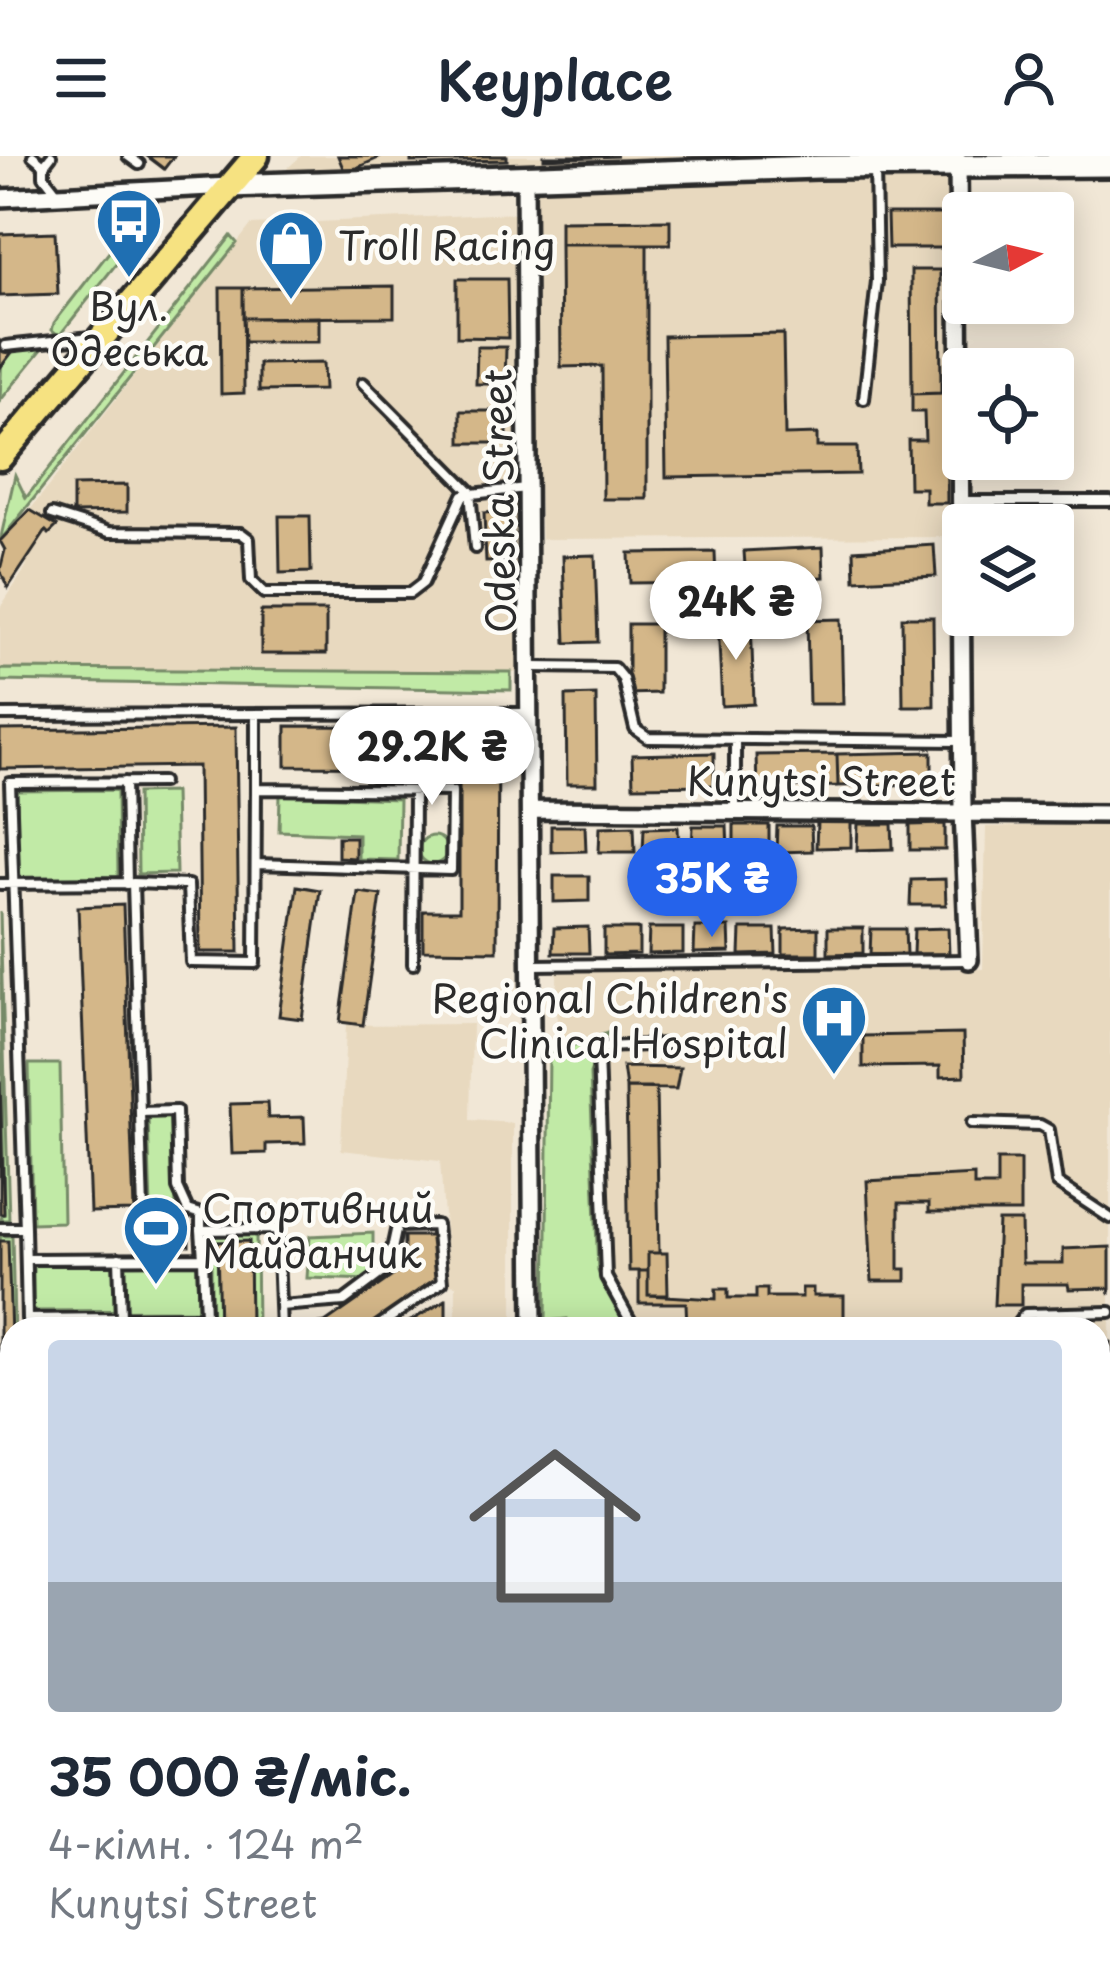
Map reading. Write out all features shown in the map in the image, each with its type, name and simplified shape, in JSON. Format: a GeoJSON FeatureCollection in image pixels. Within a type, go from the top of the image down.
{"type":"FeatureCollection","features":[{"type":"Feature","properties":{"kind":"main road"},"geometry":{"type":"LineString","coordinates":[[0,457],[256,156]]}},
{"type":"Feature","properties":{"kind":"street"},"geometry":{"type":"LineString","coordinates":[[0,198],[526,167],[818,162],[874,166],[958,160],[1110,165]]}},
{"type":"Feature","properties":{"kind":"street"},"geometry":{"type":"LineString","coordinates":[[958,160],[962,741],[969,960]]}},
{"type":"Feature","properties":{"kind":"street","name":"Odeska Street"},"geometry":{"type":"LineString","coordinates":[[526,167],[532,1317]]}},
{"type":"Feature","properties":{"kind":"street","name":"Kunytsi Street"},"geometry":{"type":"LineString","coordinates":[[532,810],[1110,814]]}},
{"type":"Feature","properties":{"kind":"lane"},"geometry":{"type":"LineString","coordinates":[[33,156],[44,165]]}},
{"type":"Feature","properties":{"kind":"lane"},"geometry":{"type":"LineString","coordinates":[[51,156],[44,165],[44,176],[58,194]]}},
{"type":"Feature","properties":{"kind":"lane"},"geometry":{"type":"LineString","coordinates":[[128,156],[139,164]]}},
{"type":"Feature","properties":{"kind":"lane"},"geometry":{"type":"LineString","coordinates":[[864,399],[877,281],[874,166]]}},
{"type":"Feature","properties":{"kind":"lane"},"geometry":{"type":"LineString","coordinates":[[6,346],[105,335]]}},
{"type":"Feature","properties":{"kind":"lane"},"geometry":{"type":"LineString","coordinates":[[363,383],[470,490],[475,548]]}},
{"type":"Feature","properties":{"kind":"lane"},"geometry":{"type":"LineString","coordinates":[[52,514],[109,532],[241,533],[250,539],[251,580],[264,592],[410,593],[423,584],[452,510],[470,490],[529,488]]}},
{"type":"Feature","properties":{"kind":"lane"},"geometry":{"type":"LineString","coordinates":[[959,501],[1110,501]]}},
{"type":"Feature","properties":{"kind":"lane"},"geometry":{"type":"LineString","coordinates":[[532,668],[614,668],[623,679],[635,729],[643,737],[962,741]]}},
{"type":"Feature","properties":{"kind":"lane"},"geometry":{"type":"LineString","coordinates":[[0,715],[532,713]]}},
{"type":"Feature","properties":{"kind":"lane"},"geometry":{"type":"LineString","coordinates":[[0,884],[188,885],[191,962],[255,963],[256,714]]}},
{"type":"Feature","properties":{"kind":"lane"},"geometry":{"type":"LineString","coordinates":[[734,740],[735,814]]}},
{"type":"Feature","properties":{"kind":"lane"},"geometry":{"type":"LineString","coordinates":[[125,782],[143,1212]]}},
{"type":"Feature","properties":{"kind":"lane"},"geometry":{"type":"LineString","coordinates":[[27,1317],[10,783],[162,782]]}},
{"type":"Feature","properties":{"kind":"lane"},"geometry":{"type":"LineString","coordinates":[[256,789],[452,791],[451,870],[256,864]]}},
{"type":"Feature","properties":{"kind":"lane"},"geometry":{"type":"LineString","coordinates":[[413,964],[414,791]]}},
{"type":"Feature","properties":{"kind":"lane"},"geometry":{"type":"LineString","coordinates":[[533,965],[969,960]]}},
{"type":"Feature","properties":{"kind":"lane"},"geometry":{"type":"LineString","coordinates":[[629,1317],[607,1277],[598,1055],[606,1047],[667,1044]]}},
{"type":"Feature","properties":{"kind":"lane"},"geometry":{"type":"LineString","coordinates":[[141,1112],[176,1112],[178,1188],[188,1210],[201,1214],[205,1317]]}},
{"type":"Feature","properties":{"kind":"lane"},"geometry":{"type":"LineString","coordinates":[[972,1123],[1040,1125],[1049,1130],[1057,1183],[1110,1218]]}},
{"type":"Feature","properties":{"kind":"lane"},"geometry":{"type":"LineString","coordinates":[[280,1306],[344,1301],[388,1268],[397,1226],[436,1225],[442,1282],[391,1317]]}},
{"type":"Feature","properties":{"kind":"lane"},"geometry":{"type":"LineString","coordinates":[[0,1228],[25,1228]]}},
{"type":"Feature","properties":{"kind":"lane"},"geometry":{"type":"LineString","coordinates":[[201,1230],[278,1229],[280,1317]]}},
{"type":"Feature","properties":{"kind":"lane"},"geometry":{"type":"LineString","coordinates":[[119,1258],[121,1317]]}},
{"type":"Feature","properties":{"kind":"lane"},"geometry":{"type":"LineString","coordinates":[[26,1259],[203,1258]]}},
{"type":"Feature","properties":{"kind":"lane"},"geometry":{"type":"LineString","coordinates":[[1023,1317],[1110,1312]]}},
{"type":"Feature","properties":{"kind":"shaded area"},"geometry":{"type":"Polygon","coordinates":[[[301,156],[671,156],[671,167],[281,174],[301,156]]]}},
{"type":"Feature","properties":{"kind":"shaded area"},"geometry":{"type":"Polygon","coordinates":[[[954,166],[954,192],[942,192],[942,324],[955,324],[955,348],[942,348],[942,480],[957,480],[957,504],[942,504],[942,537],[541,539],[529,179],[954,166]]]}},
{"type":"Feature","properties":{"kind":"shaded area"},"geometry":{"type":"Polygon","coordinates":[[[515,213],[518,672],[0,669],[0,608],[27,566],[23,561],[46,531],[50,534],[57,526],[30,510],[251,225],[515,213]]]}},
{"type":"Feature","properties":{"kind":"shaded area","name":"Regional Children's Clinical Hospital"},"geometry":{"type":"Polygon","coordinates":[[[1110,824],[1110,1317],[559,1317],[557,967],[983,969],[986,827],[1110,824]]]}},
{"type":"Feature","properties":{"kind":"shaded area"},"geometry":{"type":"Polygon","coordinates":[[[472,1024],[470,1120],[513,1123],[513,1317],[456,1317],[440,1161],[341,1150],[346,1025],[472,1024]]]}},
{"type":"Feature","properties":{"kind":"green space"},"geometry":{"type":"Polygon","coordinates":[[[144,207],[155,215],[59,336],[52,330],[54,323],[144,207]]]}},
{"type":"Feature","properties":{"kind":"green space"},"geometry":{"type":"Polygon","coordinates":[[[231,236],[237,243],[0,541],[15,475],[26,498],[231,236]]]}},
{"type":"Feature","properties":{"kind":"green space"},"geometry":{"type":"Polygon","coordinates":[[[47,343],[0,401],[2,352],[47,343]]]}},
{"type":"Feature","properties":{"kind":"green space"},"geometry":{"type":"Polygon","coordinates":[[[0,669],[511,672],[511,690],[0,681],[0,669]]]}},
{"type":"Feature","properties":{"kind":"green space"},"geometry":{"type":"Polygon","coordinates":[[[117,790],[118,877],[18,878],[17,791],[117,790]]]}},
{"type":"Feature","properties":{"kind":"green space"},"geometry":{"type":"Polygon","coordinates":[[[174,792],[176,873],[138,874],[137,793],[174,792]]]}},
{"type":"Feature","properties":{"kind":"green space"},"geometry":{"type":"Polygon","coordinates":[[[280,795],[399,799],[398,860],[358,859],[358,834],[279,831],[280,795]]]}},
{"type":"Feature","properties":{"kind":"green space"},"geometry":{"type":"Polygon","coordinates":[[[433,836],[443,840],[447,850],[443,860],[433,864],[423,860],[419,850],[423,840],[433,836]]]}},
{"type":"Feature","properties":{"kind":"green space"},"geometry":{"type":"Polygon","coordinates":[[[0,912],[9,1220],[0,1220],[4,1213],[0,912]]]}},
{"type":"Feature","properties":{"kind":"green space"},"geometry":{"type":"Polygon","coordinates":[[[607,1033],[590,1074],[598,1271],[605,1289],[632,1317],[546,1317],[549,1054],[607,1033]]]}},
{"type":"Feature","properties":{"kind":"green space"},"geometry":{"type":"Polygon","coordinates":[[[29,1064],[60,1064],[63,1222],[32,1223],[29,1064]]]}},
{"type":"Feature","properties":{"kind":"green space"},"geometry":{"type":"Polygon","coordinates":[[[173,1117],[176,1208],[151,1209],[148,1118],[173,1117]]]}},
{"type":"Feature","properties":{"kind":"green space"},"geometry":{"type":"Polygon","coordinates":[[[373,1233],[373,1280],[307,1278],[310,1236],[373,1233]]]}},
{"type":"Feature","properties":{"kind":"green space"},"geometry":{"type":"Polygon","coordinates":[[[211,1235],[256,1235],[257,1317],[250,1317],[248,1242],[218,1242],[219,1317],[211,1317],[211,1235]]]}},
{"type":"Feature","properties":{"kind":"green space"},"geometry":{"type":"Polygon","coordinates":[[[0,1236],[12,1236],[14,1317],[8,1317],[0,1236]]]}},
{"type":"Feature","properties":{"kind":"green space"},"geometry":{"type":"Polygon","coordinates":[[[197,1264],[198,1310],[33,1311],[33,1265],[197,1264]]]}},
{"type":"Feature","properties":{"kind":"building"},"geometry":{"type":"Polygon","coordinates":[[[147,156],[174,156],[164,169],[147,156]]]}},
{"type":"Feature","properties":{"kind":"building"},"geometry":{"type":"Polygon","coordinates":[[[338,156],[383,156],[345,173],[338,156]]]}},
{"type":"Feature","properties":{"kind":"building"},"geometry":{"type":"Polygon","coordinates":[[[411,156],[507,156],[507,160],[411,162],[411,156]]]}},
{"type":"Feature","properties":{"kind":"building"},"geometry":{"type":"Polygon","coordinates":[[[544,156],[618,156],[544,159],[544,156]]]}},
{"type":"Feature","properties":{"kind":"building"},"geometry":{"type":"Polygon","coordinates":[[[887,214],[942,214],[942,248],[888,248],[887,214]]]}},
{"type":"Feature","properties":{"kind":"building"},"geometry":{"type":"Polygon","coordinates":[[[670,220],[670,244],[560,244],[560,221],[670,220]]]}},
{"type":"Feature","properties":{"kind":"building"},"geometry":{"type":"Polygon","coordinates":[[[55,232],[58,294],[0,296],[0,234],[55,232]]]}},
{"type":"Feature","properties":{"kind":"building"},"geometry":{"type":"Polygon","coordinates":[[[560,244],[647,244],[647,499],[603,499],[602,366],[561,367],[560,244]]]}},
{"type":"Feature","properties":{"kind":"building"},"geometry":{"type":"Polygon","coordinates":[[[911,270],[940,270],[941,393],[912,394],[911,270]]]}},
{"type":"Feature","properties":{"kind":"building"},"geometry":{"type":"Polygon","coordinates":[[[457,279],[507,279],[508,338],[457,337],[457,279]]]}},
{"type":"Feature","properties":{"kind":"building"},"geometry":{"type":"Polygon","coordinates":[[[394,286],[394,317],[243,318],[243,288],[394,286]]]}},
{"type":"Feature","properties":{"kind":"building"},"geometry":{"type":"Polygon","coordinates":[[[220,288],[243,288],[244,393],[221,394],[220,288]]]}},
{"type":"Feature","properties":{"kind":"building"},"geometry":{"type":"Polygon","coordinates":[[[319,317],[319,342],[244,342],[243,318],[319,317]]]}},
{"type":"Feature","properties":{"kind":"building"},"geometry":{"type":"Polygon","coordinates":[[[783,334],[785,435],[817,434],[817,447],[857,447],[858,474],[666,477],[664,336],[783,334]]]}},
{"type":"Feature","properties":{"kind":"building"},"geometry":{"type":"Polygon","coordinates":[[[0,341],[13,351],[0,368],[0,341]]]}},
{"type":"Feature","properties":{"kind":"building"},"geometry":{"type":"Polygon","coordinates":[[[477,347],[506,347],[505,384],[476,384],[477,347]]]}},
{"type":"Feature","properties":{"kind":"building"},"geometry":{"type":"Polygon","coordinates":[[[323,363],[324,390],[259,391],[259,364],[323,363]]]}},
{"type":"Feature","properties":{"kind":"building"},"geometry":{"type":"Polygon","coordinates":[[[942,393],[942,480],[947,480],[947,503],[925,503],[925,488],[909,488],[908,440],[925,440],[924,412],[912,412],[912,394],[942,393]]]}},
{"type":"Feature","properties":{"kind":"building"},"geometry":{"type":"Polygon","coordinates":[[[461,411],[507,411],[507,443],[461,443],[461,411]]]}},
{"type":"Feature","properties":{"kind":"building"},"geometry":{"type":"Polygon","coordinates":[[[127,485],[127,512],[73,513],[73,486],[127,485]]]}},
{"type":"Feature","properties":{"kind":"building"},"geometry":{"type":"Polygon","coordinates":[[[30,510],[57,526],[49,534],[46,531],[8,588],[0,570],[5,550],[0,541],[30,510]]]}},
{"type":"Feature","properties":{"kind":"building"},"geometry":{"type":"Polygon","coordinates":[[[512,511],[513,561],[486,562],[484,513],[512,511]]]}},
{"type":"Feature","properties":{"kind":"building"},"geometry":{"type":"Polygon","coordinates":[[[279,516],[310,516],[311,572],[280,573],[279,516]]]}},
{"type":"Feature","properties":{"kind":"building"},"geometry":{"type":"Polygon","coordinates":[[[934,545],[936,576],[855,580],[854,550],[934,545]]]}},
{"type":"Feature","properties":{"kind":"building"},"geometry":{"type":"Polygon","coordinates":[[[823,547],[824,577],[746,581],[744,551],[823,547]]]}},
{"type":"Feature","properties":{"kind":"building"},"geometry":{"type":"Polygon","coordinates":[[[715,552],[716,582],[630,583],[629,553],[715,552]]]}},
{"type":"Feature","properties":{"kind":"building"},"geometry":{"type":"Polygon","coordinates":[[[595,555],[598,642],[566,643],[563,556],[595,555]]]}},
{"type":"Feature","properties":{"kind":"building"},"geometry":{"type":"Polygon","coordinates":[[[261,611],[326,611],[326,654],[261,654],[261,611]]]}},
{"type":"Feature","properties":{"kind":"building"},"geometry":{"type":"Polygon","coordinates":[[[902,617],[933,617],[934,706],[903,706],[902,617]]]}},
{"type":"Feature","properties":{"kind":"building"},"geometry":{"type":"Polygon","coordinates":[[[841,619],[843,704],[809,704],[807,620],[841,619]]]}},
{"type":"Feature","properties":{"kind":"building"},"geometry":{"type":"Polygon","coordinates":[[[751,620],[754,704],[722,706],[718,621],[751,620]]]}},
{"type":"Feature","properties":{"kind":"building"},"geometry":{"type":"Polygon","coordinates":[[[628,624],[659,624],[659,693],[628,694],[628,624]]]}},
{"type":"Feature","properties":{"kind":"building"},"geometry":{"type":"Polygon","coordinates":[[[596,695],[597,784],[567,784],[566,696],[596,695]]]}},
{"type":"Feature","properties":{"kind":"building"},"geometry":{"type":"Polygon","coordinates":[[[286,726],[498,727],[497,951],[423,950],[423,911],[459,911],[459,767],[286,766],[286,726]]]}},
{"type":"Feature","properties":{"kind":"building"},"geometry":{"type":"Polygon","coordinates":[[[236,727],[239,952],[200,952],[198,766],[0,769],[0,730],[236,727]]]}},
{"type":"Feature","properties":{"kind":"building"},"geometry":{"type":"Polygon","coordinates":[[[932,752],[932,784],[838,786],[837,754],[932,752]]]}},
{"type":"Feature","properties":{"kind":"building"},"geometry":{"type":"Polygon","coordinates":[[[714,753],[714,785],[633,786],[632,755],[714,753]]]}},
{"type":"Feature","properties":{"kind":"building"},"geometry":{"type":"Polygon","coordinates":[[[837,754],[838,786],[757,788],[756,755],[837,754]]]}},
{"type":"Feature","properties":{"kind":"building"},"geometry":{"type":"Polygon","coordinates":[[[817,822],[851,822],[851,847],[816,848],[817,822]]]}},
{"type":"Feature","properties":{"kind":"building"},"geometry":{"type":"Polygon","coordinates":[[[858,824],[892,824],[893,849],[857,850],[858,824]]]}},
{"type":"Feature","properties":{"kind":"building"},"geometry":{"type":"Polygon","coordinates":[[[945,824],[945,850],[910,850],[910,825],[945,824]]]}},
{"type":"Feature","properties":{"kind":"building"},"geometry":{"type":"Polygon","coordinates":[[[734,825],[769,825],[769,850],[734,851],[734,825]]]}},
{"type":"Feature","properties":{"kind":"building"},"geometry":{"type":"Polygon","coordinates":[[[551,826],[585,826],[586,851],[551,852],[551,826]]]}},
{"type":"Feature","properties":{"kind":"building"},"geometry":{"type":"Polygon","coordinates":[[[634,826],[635,852],[599,852],[600,827],[634,826]]]}},
{"type":"Feature","properties":{"kind":"building"},"geometry":{"type":"Polygon","coordinates":[[[693,826],[727,826],[728,851],[692,852],[693,826]]]}},
{"type":"Feature","properties":{"kind":"building"},"geometry":{"type":"Polygon","coordinates":[[[777,826],[811,826],[812,851],[776,852],[777,826]]]}},
{"type":"Feature","properties":{"kind":"building"},"geometry":{"type":"Polygon","coordinates":[[[678,827],[679,853],[643,853],[644,828],[678,827]]]}},
{"type":"Feature","properties":{"kind":"building"},"geometry":{"type":"Polygon","coordinates":[[[338,837],[355,837],[355,858],[338,857],[338,837]]]}},
{"type":"Feature","properties":{"kind":"building"},"geometry":{"type":"Polygon","coordinates":[[[554,876],[589,876],[589,901],[554,902],[554,876]]]}},
{"type":"Feature","properties":{"kind":"building"},"geometry":{"type":"Polygon","coordinates":[[[945,879],[946,905],[910,905],[911,880],[945,879]]]}},
{"type":"Feature","properties":{"kind":"building"},"geometry":{"type":"Polygon","coordinates":[[[297,886],[320,890],[302,1019],[279,1016],[297,886]]]}},
{"type":"Feature","properties":{"kind":"building"},"geometry":{"type":"Polygon","coordinates":[[[358,892],[381,895],[363,1025],[340,1022],[358,892]]]}},
{"type":"Feature","properties":{"kind":"building"},"geometry":{"type":"Polygon","coordinates":[[[123,905],[134,1211],[90,1212],[78,907],[123,905]]]}},
{"type":"Feature","properties":{"kind":"building"},"geometry":{"type":"Polygon","coordinates":[[[588,927],[589,953],[553,953],[554,928],[588,927]]]}},
{"type":"Feature","properties":{"kind":"building"},"geometry":{"type":"Polygon","coordinates":[[[695,927],[729,927],[730,952],[694,953],[695,927]]]}},
{"type":"Feature","properties":{"kind":"building"},"geometry":{"type":"Polygon","coordinates":[[[649,928],[683,928],[683,953],[648,954],[649,928]]]}},
{"type":"Feature","properties":{"kind":"building"},"geometry":{"type":"Polygon","coordinates":[[[818,928],[818,954],[783,954],[783,929],[818,928]]]}},
{"type":"Feature","properties":{"kind":"building"},"geometry":{"type":"Polygon","coordinates":[[[828,928],[863,928],[863,953],[828,954],[828,928]]]}},
{"type":"Feature","properties":{"kind":"building"},"geometry":{"type":"Polygon","coordinates":[[[948,928],[949,954],[913,954],[914,929],[948,928]]]}},
{"type":"Feature","properties":{"kind":"building"},"geometry":{"type":"Polygon","coordinates":[[[604,929],[639,929],[639,954],[604,955],[604,929]]]}},
{"type":"Feature","properties":{"kind":"building"},"geometry":{"type":"Polygon","coordinates":[[[741,929],[775,929],[776,954],[740,955],[741,929]]]}},
{"type":"Feature","properties":{"kind":"building"},"geometry":{"type":"Polygon","coordinates":[[[871,929],[905,929],[906,954],[870,955],[871,929]]]}},
{"type":"Feature","properties":{"kind":"building"},"geometry":{"type":"Polygon","coordinates":[[[963,1034],[964,1076],[940,1077],[940,1066],[863,1067],[863,1036],[963,1034]]]}},
{"type":"Feature","properties":{"kind":"building"},"geometry":{"type":"Polygon","coordinates":[[[623,1067],[680,1068],[676,1089],[626,1088],[623,1067]]]}},
{"type":"Feature","properties":{"kind":"building"},"geometry":{"type":"Polygon","coordinates":[[[0,1081],[4,1214],[0,1214],[0,1081]]]}},
{"type":"Feature","properties":{"kind":"building"},"geometry":{"type":"Polygon","coordinates":[[[626,1088],[656,1088],[659,1253],[648,1253],[648,1271],[629,1271],[626,1088]]]}},
{"type":"Feature","properties":{"kind":"building"},"geometry":{"type":"Polygon","coordinates":[[[267,1103],[268,1118],[304,1117],[305,1143],[266,1144],[266,1153],[232,1154],[230,1104],[267,1103]]]}},
{"type":"Feature","properties":{"kind":"building"},"geometry":{"type":"Polygon","coordinates":[[[997,1160],[1020,1160],[1020,1212],[929,1212],[929,1203],[899,1203],[899,1269],[906,1269],[906,1281],[872,1281],[867,1181],[974,1175],[974,1186],[997,1186],[997,1160]]]}},
{"type":"Feature","properties":{"kind":"building"},"geometry":{"type":"Polygon","coordinates":[[[150,1217],[189,1218],[189,1245],[150,1245],[150,1217]]]}},
{"type":"Feature","properties":{"kind":"building"},"geometry":{"type":"Polygon","coordinates":[[[998,1221],[1021,1221],[1022,1263],[1063,1263],[1063,1249],[1110,1247],[1110,1294],[1109,1288],[1021,1284],[1021,1305],[994,1305],[998,1221]]]}},
{"type":"Feature","properties":{"kind":"building"},"geometry":{"type":"Polygon","coordinates":[[[404,1236],[440,1236],[441,1283],[390,1317],[334,1317],[404,1268],[404,1236]]]}},
{"type":"Feature","properties":{"kind":"building"},"geometry":{"type":"Polygon","coordinates":[[[0,1241],[8,1241],[10,1317],[0,1317],[0,1241]]]}},
{"type":"Feature","properties":{"kind":"building"},"geometry":{"type":"Polygon","coordinates":[[[249,1241],[250,1317],[219,1317],[217,1242],[249,1241]]]}},
{"type":"Feature","properties":{"kind":"building"},"geometry":{"type":"Polygon","coordinates":[[[648,1253],[667,1253],[668,1295],[648,1295],[648,1253]]]}},
{"type":"Feature","properties":{"kind":"building"},"geometry":{"type":"Polygon","coordinates":[[[639,1271],[648,1271],[648,1295],[716,1299],[716,1289],[728,1289],[728,1298],[756,1298],[756,1289],[767,1289],[767,1297],[802,1297],[802,1288],[813,1288],[813,1296],[844,1296],[844,1317],[687,1317],[686,1303],[639,1303],[639,1271]]]}},
{"type":"Feature","properties":{"kind":"building"},"geometry":{"type":"Polygon","coordinates":[[[446,1300],[446,1317],[417,1317],[446,1300]]]}},
{"type":"Feature","properties":{"kind":"place","name":"Вул. Одеська"},"geometry":{"type":"Point","coordinates":[129,280]}},
{"type":"Feature","properties":{"kind":"place","name":"Troll Racing"},"geometry":{"type":"Point","coordinates":[291,302]}},
{"type":"Feature","properties":{"kind":"place","name":"Regional Children's Clinical Hospital"},"geometry":{"type":"Point","coordinates":[834,1077]}},
{"type":"Feature","properties":{"kind":"place","name":"Спортивний Майданчик"},"geometry":{"type":"Point","coordinates":[156,1287]}}]}
